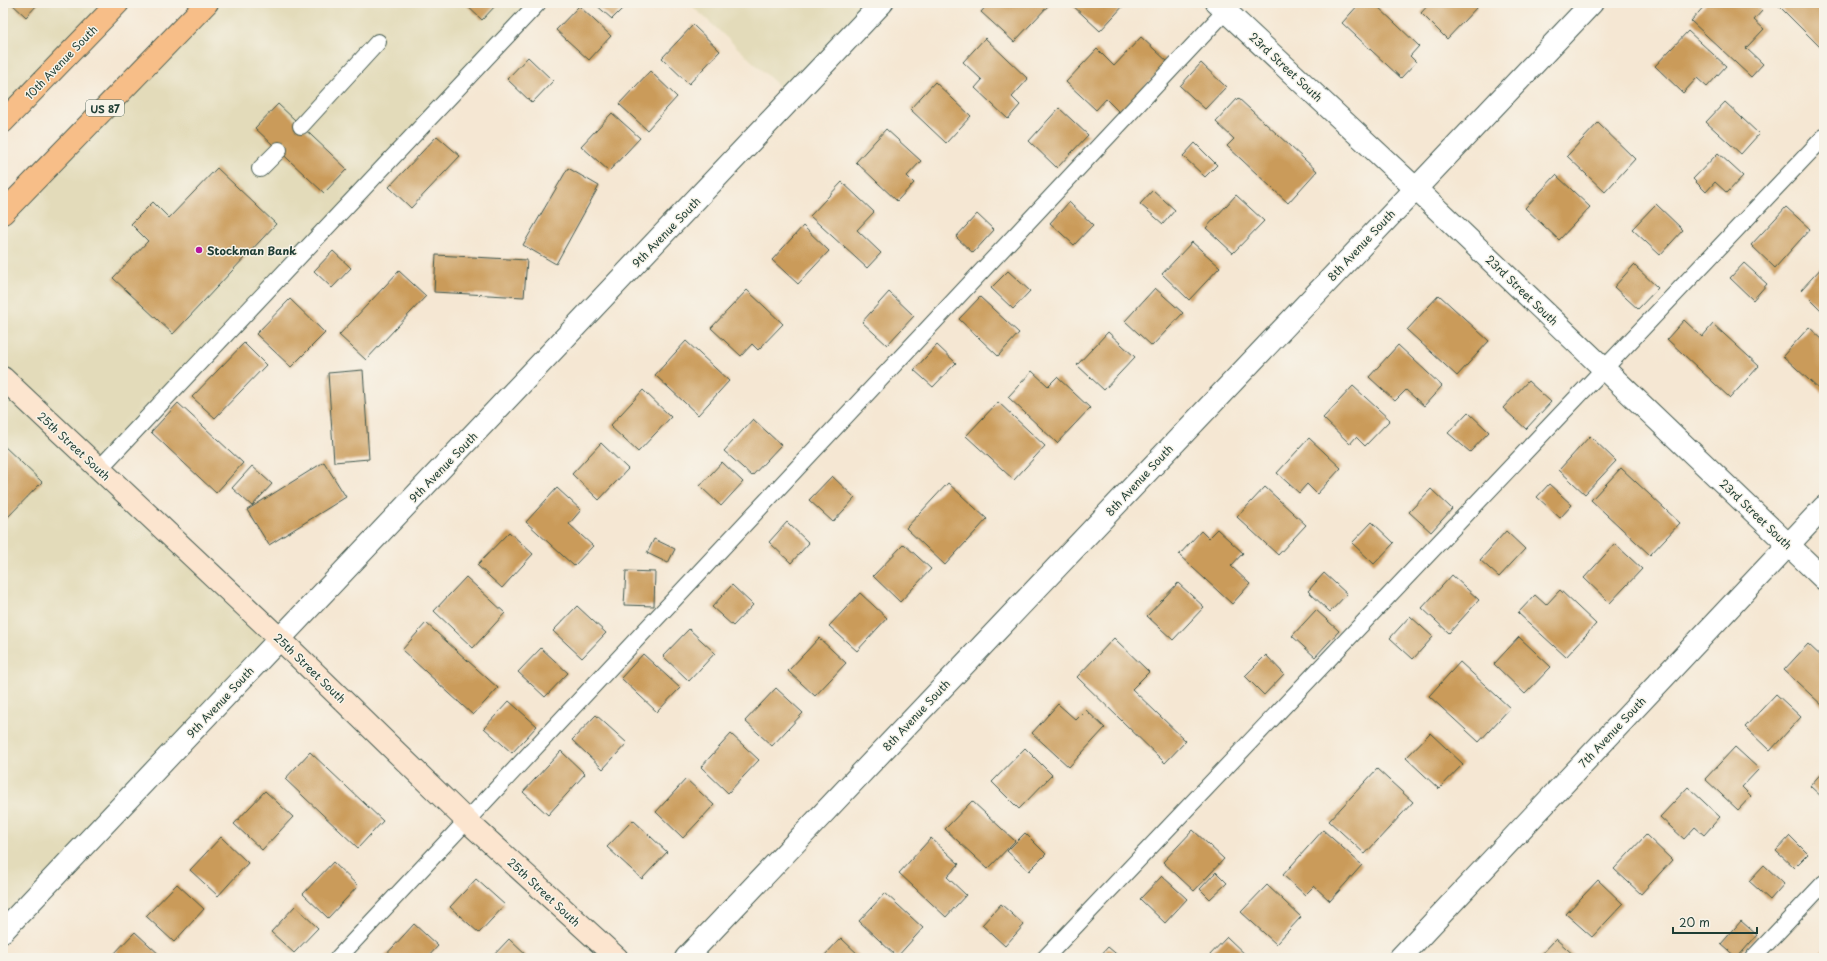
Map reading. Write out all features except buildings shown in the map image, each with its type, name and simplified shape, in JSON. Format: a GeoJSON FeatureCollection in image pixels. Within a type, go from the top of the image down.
{"type":"FeatureCollection","features":[{"type":"Feature","properties":{"kind":"highway","name":"10th Avenue South"},"geometry":{"type":"LineString","coordinates":[[3,122],[118,3]]}},
{"type":"Feature","properties":{"kind":"highway","name":"US 87"},"geometry":{"type":"LineString","coordinates":[[3,213],[207,3]]}},
{"type":"Feature","properties":{"kind":"street","name":"9th Avenue South"},"geometry":{"type":"LineString","coordinates":[[3,931],[882,3]]}},
{"type":"Feature","properties":{"kind":"street","name":"8th Avenue South"},"geometry":{"type":"LineString","coordinates":[[686,958],[1592,3]]}},
{"type":"Feature","properties":{"kind":"street","name":"23rd Street South"},"geometry":{"type":"LineString","coordinates":[[1225,6],[1824,579]]}},
{"type":"Feature","properties":{"kind":"street","name":"25th Street South"},"geometry":{"type":"LineString","coordinates":[[3,378],[280,639],[467,821],[617,958]]}},
{"type":"Feature","properties":{"kind":"street","name":"7th Avenue South"},"geometry":{"type":"LineString","coordinates":[[1400,958],[1824,507]]}},
{"type":"Feature","properties":{"kind":"lane"},"geometry":{"type":"LineString","coordinates":[[99,469],[538,3]]}},
{"type":"Feature","properties":{"kind":"lane"},"geometry":{"type":"LineString","coordinates":[[338,958],[1225,6]]}},
{"type":"Feature","properties":{"kind":"lane"},"geometry":{"type":"LineString","coordinates":[[302,126],[378,42]]}},
{"type":"Feature","properties":{"kind":"lane"},"geometry":{"type":"LineString","coordinates":[[1045,958],[1824,137]]}},
{"type":"Feature","properties":{"kind":"lane"},"geometry":{"type":"LineString","coordinates":[[260,169],[279,150]]}},
{"type":"Feature","properties":{"kind":"lane"},"geometry":{"type":"LineString","coordinates":[[1753,958],[1824,882]]}},
{"type":"Feature","properties":{"kind":"shaded area"},"geometry":{"type":"Polygon","coordinates":[[[3,3],[118,3],[3,122],[3,3]]]}},
{"type":"Feature","properties":{"kind":"shaded area"},"geometry":{"type":"Polygon","coordinates":[[[207,3],[538,3],[99,469],[280,639],[3,931],[3,213],[207,3]]]}},
{"type":"Feature","properties":{"kind":"shaded area"},"geometry":{"type":"Polygon","coordinates":[[[689,3],[882,3],[792,98],[689,3]]]}},
{"type":"Feature","properties":{"kind":"place","name":"Stockman Bank"},"geometry":{"type":"Point","coordinates":[199,250]}}]}
